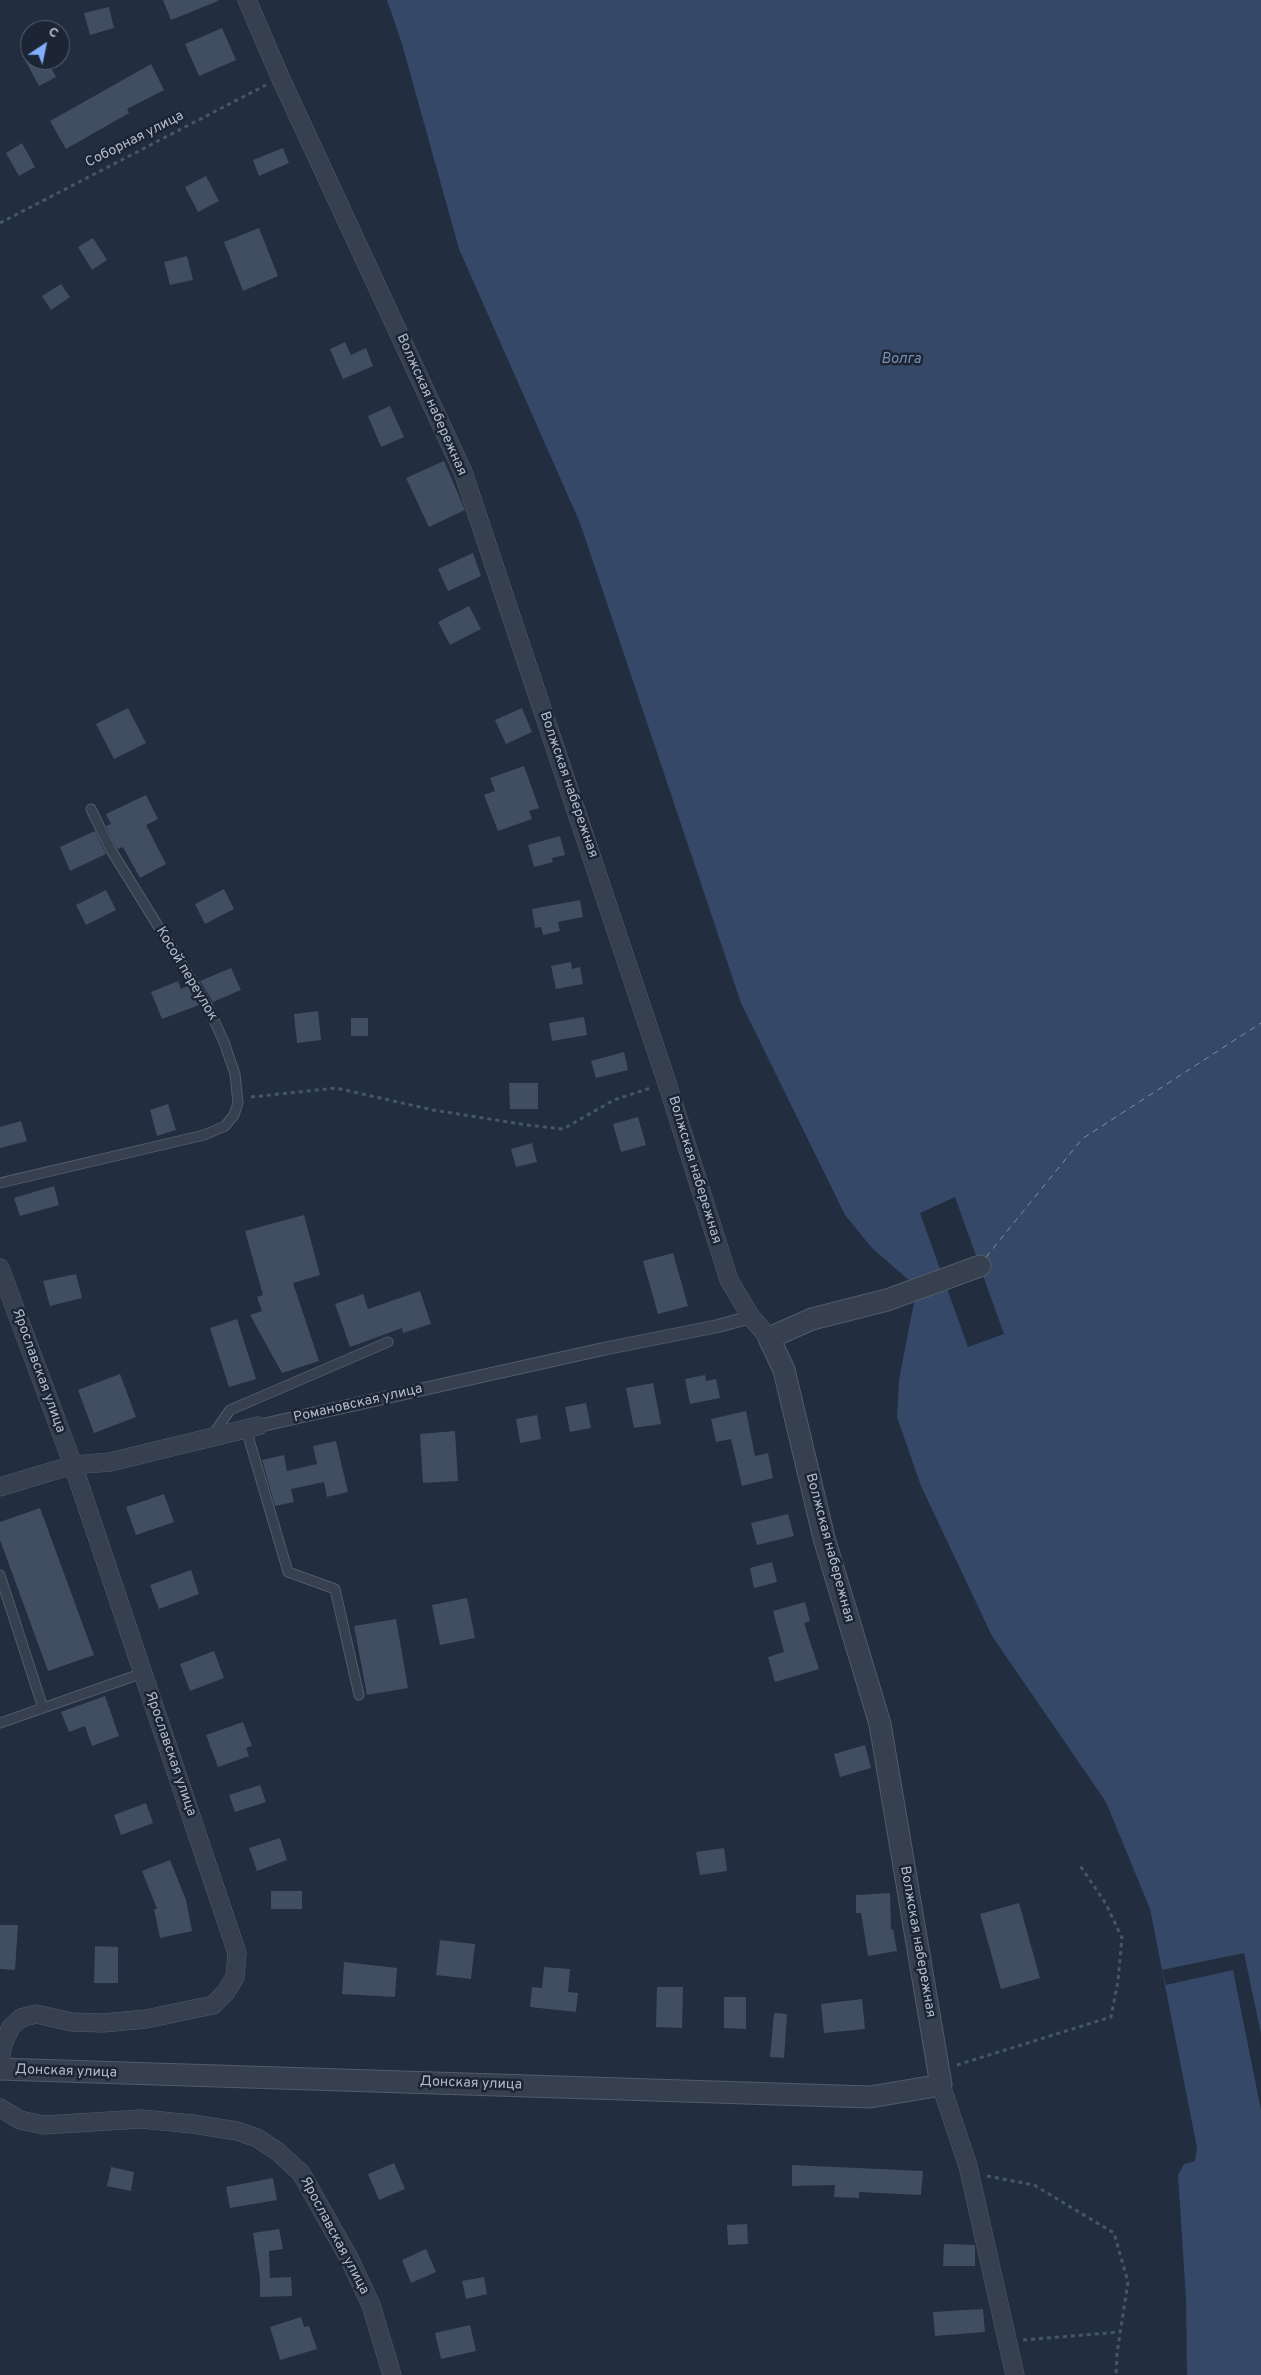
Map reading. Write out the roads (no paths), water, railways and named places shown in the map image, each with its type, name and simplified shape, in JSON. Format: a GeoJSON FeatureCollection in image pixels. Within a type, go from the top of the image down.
{"type":"FeatureCollection","features":[{"type":"Feature","properties":{"kind":"street","name":"Волжская набережная"},"geometry":{"type":"LineString","coordinates":[[247,0],[280,78],[463,472],[667,1083],[729,1280],[751,1317],[769,1338],[784,1370],[824,1538],[880,1724],[941,2085],[969,2172],[1016,2375]]}},
{"type":"Feature","properties":{"kind":"street"},"geometry":{"type":"LineString","coordinates":[[769,1338],[812,1319],[886,1300],[980,1266]]}},
{"type":"Feature","properties":{"kind":"street","name":"Ярославская улица"},"geometry":{"type":"LineString","coordinates":[[0,1268],[73,1465],[237,1953],[235,1977],[226,1992],[213,2005],[146,2019],[103,2023],[72,2022],[36,2014],[21,2018],[12,2027],[3,2044],[0,2061]]}},
{"type":"Feature","properties":{"kind":"street","name":"Романовская улица"},"geometry":{"type":"LineString","coordinates":[[0,1487],[73,1465],[110,1462],[212,1436],[603,1349],[718,1326],[751,1317]]}},
{"type":"Feature","properties":{"kind":"street","name":"Донская улица"},"geometry":{"type":"LineString","coordinates":[[0,2069],[870,2097],[941,2085]]}},
{"type":"Feature","properties":{"kind":"street","name":"Ярославская улица"},"geometry":{"type":"LineString","coordinates":[[0,2108],[20,2120],[44,2125],[141,2119],[193,2124],[237,2132],[256,2138],[277,2151],[301,2174],[349,2258],[371,2305],[392,2375]]}},
{"type":"Feature","properties":{"kind":"lane","name":"Косой переулок"},"geometry":{"type":"LineString","coordinates":[[0,1183],[204,1135],[225,1126],[234,1115],[238,1098],[232,1066],[207,1005],[111,850],[91,809]]}},
{"type":"Feature","properties":{"kind":"lane"},"geometry":{"type":"LineString","coordinates":[[212,1436],[230,1410],[388,1342]]}},
{"type":"Feature","properties":{"kind":"lane"},"geometry":{"type":"LineString","coordinates":[[252,1427],[288,1572],[335,1588],[359,1695]]}},
{"type":"Feature","properties":{"kind":"lane"},"geometry":{"type":"LineString","coordinates":[[0,1575],[43,1708]]}},
{"type":"Feature","properties":{"kind":"lane"},"geometry":{"type":"LineString","coordinates":[[0,1723],[143,1673]]}},
{"type":"Feature","properties":{"kind":"water","name":"Волга"},"geometry":{"type":"Polygon","coordinates":[[[387,0],[1261,0],[1261,2375],[1187,2375],[1186,2298],[1178,2175],[1184,2164],[1195,2161],[1197,2148],[1150,1909],[1106,1802],[992,1636],[921,1486],[897,1417],[899,1380],[915,1297],[911,1282],[872,1248],[845,1215],[741,1003],[580,523],[459,249],[402,44],[387,0]]]}}]}
